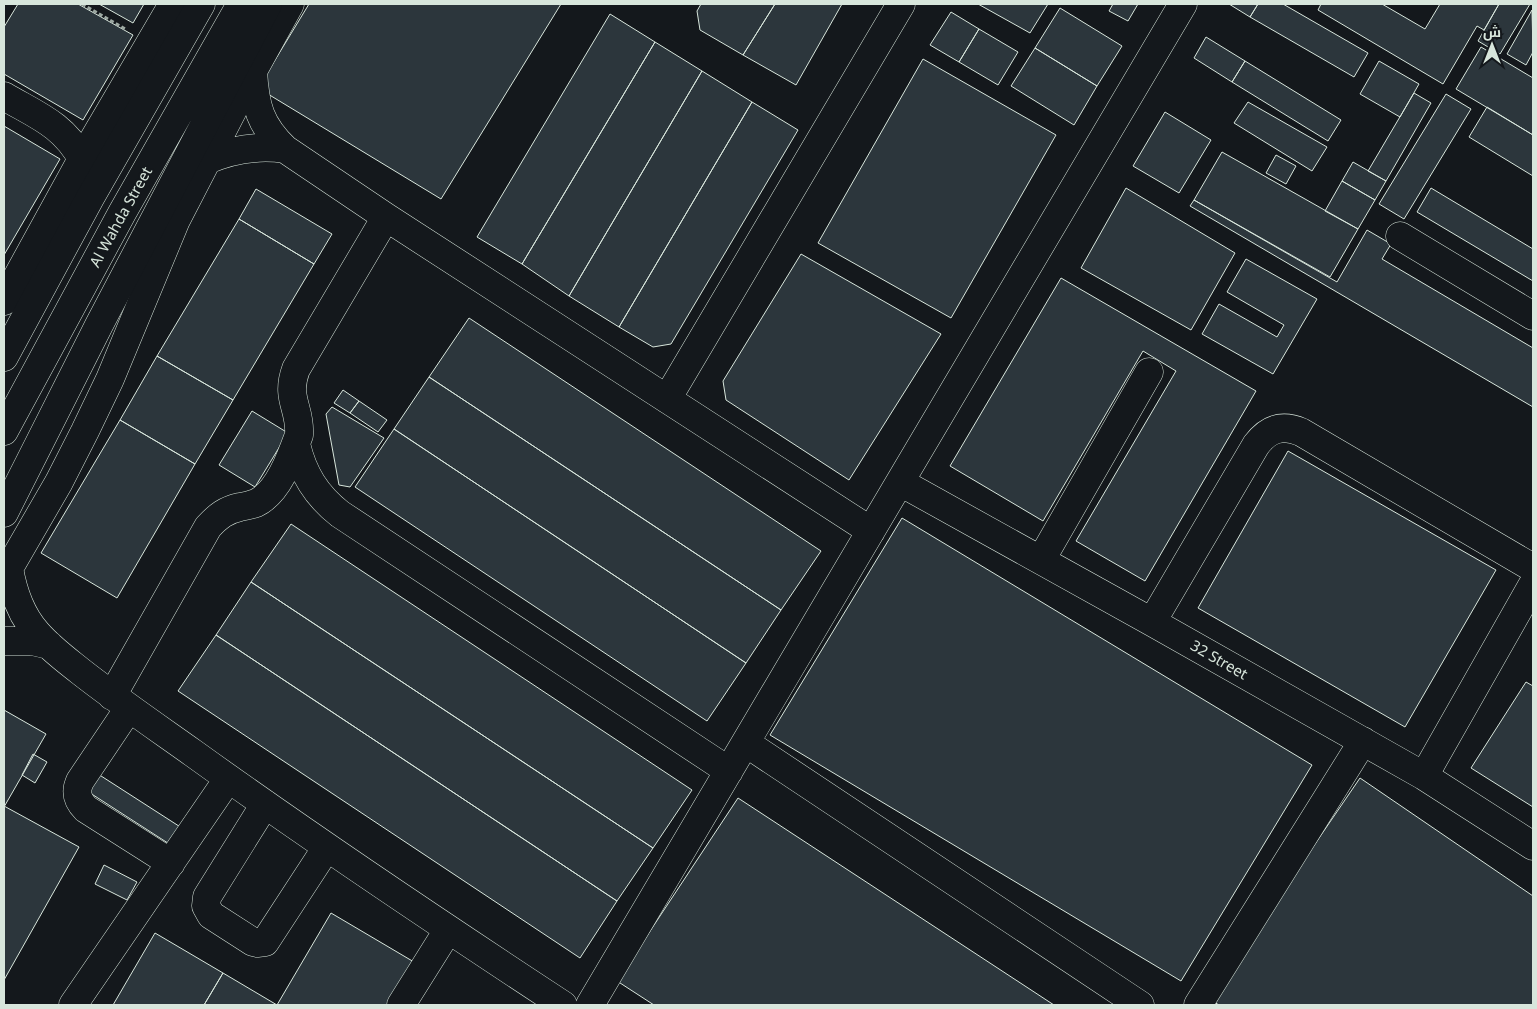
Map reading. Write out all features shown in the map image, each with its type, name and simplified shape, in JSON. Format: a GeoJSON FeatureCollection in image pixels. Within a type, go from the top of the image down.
{"type":"FeatureCollection","features":[{"type":"Feature","properties":{"kind":"main road"},"geometry":{"type":"LineString","coordinates":[[4,301],[82,158],[173,4]]}},
{"type":"Feature","properties":{"kind":"main road"},"geometry":{"type":"LineString","coordinates":[[4,357],[90,198],[200,4]]}},
{"type":"Feature","properties":{"kind":"main road","name":"Al Wahda Street"},"geometry":{"type":"LineString","coordinates":[[4,431],[122,213],[241,4]]}},
{"type":"Feature","properties":{"kind":"main road"},"geometry":{"type":"LineString","coordinates":[[4,513],[104,316],[268,4]]}},
{"type":"Feature","properties":{"kind":"main road"},"geometry":{"type":"LineString","coordinates":[[290,4],[176,220],[110,380],[85,431],[59,482],[6,573],[18,602],[36,632],[49,645],[121,702],[328,848],[448,930],[563,1005]]}},
{"type":"Feature","properties":{"kind":"main road"},"geometry":{"type":"LineString","coordinates":[[667,399],[900,4]]}},
{"type":"Feature","properties":{"kind":"main road"},"geometry":{"type":"LineString","coordinates":[[590,1005],[1183,4]]}},
{"type":"Feature","properties":{"kind":"main road"},"geometry":{"type":"LineString","coordinates":[[253,71],[257,107],[263,123],[285,149],[386,217],[871,531]]}},
{"type":"Feature","properties":{"kind":"main road"},"geometry":{"type":"LineString","coordinates":[[4,96],[54,125],[65,134],[82,158]]}},
{"type":"Feature","properties":{"kind":"main road"},"geometry":{"type":"LineString","coordinates":[[207,160],[229,152],[253,147],[285,149]]}},
{"type":"Feature","properties":{"kind":"main road"},"geometry":{"type":"LineString","coordinates":[[171,863],[86,809],[80,804],[77,788],[208,527],[216,517],[228,510],[253,504],[265,498],[274,489],[296,444],[300,426],[291,388],[296,369],[386,217]]}},
{"type":"Feature","properties":{"kind":"main road"},"geometry":{"type":"LineString","coordinates":[[1400,236],[1533,316]]}},
{"type":"Feature","properties":{"kind":"main road"},"geometry":{"type":"LineString","coordinates":[[1041,560],[1149,372]]}},
{"type":"Feature","properties":{"kind":"main road"},"geometry":{"type":"LineString","coordinates":[[1152,622],[1256,445],[1262,437],[1271,431],[1281,428],[1291,428],[1301,432],[1533,568]]}},
{"type":"Feature","properties":{"kind":"main road"},"geometry":{"type":"LineString","coordinates":[[296,444],[306,476],[316,491],[340,514],[729,771]]}},
{"type":"Feature","properties":{"kind":"main road","name":"32 Street"},"geometry":{"type":"LineString","coordinates":[[900,482],[1424,776],[1533,846]]}},
{"type":"Feature","properties":{"kind":"main road"},"geometry":{"type":"LineString","coordinates":[[1424,776],[1533,584]]}},
{"type":"Feature","properties":{"kind":"main road"},"geometry":{"type":"LineString","coordinates":[[4,640],[49,645]]}},
{"type":"Feature","properties":{"kind":"main road"},"geometry":{"type":"LineString","coordinates":[[1198,1005],[1363,742]]}},
{"type":"Feature","properties":{"kind":"main road"},"geometry":{"type":"LineString","coordinates":[[746,743],[1140,1005]]}},
{"type":"Feature","properties":{"kind":"main road"},"geometry":{"type":"LineString","coordinates":[[73,1005],[228,779]]}},
{"type":"Feature","properties":{"kind":"main road"},"geometry":{"type":"LineString","coordinates":[[265,804],[207,897],[206,906],[211,915],[252,942],[265,942],[328,848]]}},
{"type":"Feature","properties":{"kind":"main road"},"geometry":{"type":"LineString","coordinates":[[402,1005],[448,930]]}},
{"type":"Feature","properties":{"kind":"path"},"geometry":{"type":"LineString","coordinates":[[82,4],[150,44]]}},
{"type":"Feature","properties":{"kind":"building"},"geometry":{"type":"Polygon","coordinates":[[[18,4],[78,4],[133,35],[83,120],[4,74],[4,27],[18,4]]]}},
{"type":"Feature","properties":{"kind":"building"},"geometry":{"type":"Polygon","coordinates":[[[99,4],[144,4],[133,23],[99,4]]]}},
{"type":"Feature","properties":{"kind":"building"},"geometry":{"type":"Polygon","coordinates":[[[309,4],[561,4],[441,199],[258,88],[309,4]]]}},
{"type":"Feature","properties":{"kind":"building"},"geometry":{"type":"Polygon","coordinates":[[[701,4],[775,4],[743,55],[700,30],[697,11],[701,4]]]}},
{"type":"Feature","properties":{"kind":"building"},"geometry":{"type":"Polygon","coordinates":[[[775,4],[842,4],[796,85],[743,55],[775,4]]]}},
{"type":"Feature","properties":{"kind":"building"},"geometry":{"type":"Polygon","coordinates":[[[978,4],[1048,4],[1030,33],[978,4]]]}},
{"type":"Feature","properties":{"kind":"building"},"geometry":{"type":"Polygon","coordinates":[[[1113,4],[1138,4],[1128,21],[1109,11],[1113,4]]]}},
{"type":"Feature","properties":{"kind":"building"},"geometry":{"type":"Polygon","coordinates":[[[1229,4],[1258,4],[1250,17],[1229,4]]]}},
{"type":"Feature","properties":{"kind":"building"},"geometry":{"type":"Polygon","coordinates":[[[1258,4],[1283,4],[1368,53],[1354,77],[1250,17],[1258,4]]]}},
{"type":"Feature","properties":{"kind":"building"},"geometry":{"type":"Polygon","coordinates":[[[1321,4],[1382,4],[1425,29],[1440,4],[1499,4],[1484,30],[1477,26],[1443,84],[1318,10],[1321,4]]]}},
{"type":"Feature","properties":{"kind":"building"},"geometry":{"type":"Polygon","coordinates":[[[1499,4],[1530,4],[1500,54],[1478,41],[1499,4]]]}},
{"type":"Feature","properties":{"kind":"building"},"geometry":{"type":"Polygon","coordinates":[[[1060,8],[1122,46],[1097,86],[1035,48],[1060,8]]]}},
{"type":"Feature","properties":{"kind":"building"},"geometry":{"type":"Polygon","coordinates":[[[1532,10],[1533,52],[1526,65],[1507,54],[1532,10]]]}},
{"type":"Feature","properties":{"kind":"building"},"geometry":{"type":"Polygon","coordinates":[[[951,12],[979,29],[959,62],[930,45],[951,12]]]}},
{"type":"Feature","properties":{"kind":"building"},"geometry":{"type":"Polygon","coordinates":[[[610,14],[655,42],[522,264],[477,237],[610,14]]]}},
{"type":"Feature","properties":{"kind":"building"},"geometry":{"type":"Polygon","coordinates":[[[979,29],[1018,52],[998,85],[959,62],[979,29]]]}},
{"type":"Feature","properties":{"kind":"building"},"geometry":{"type":"Polygon","coordinates":[[[1206,37],[1245,61],[1232,82],[1194,58],[1206,37]]]}},
{"type":"Feature","properties":{"kind":"building"},"geometry":{"type":"Polygon","coordinates":[[[655,42],[702,71],[569,296],[522,264],[655,42]]]}},
{"type":"Feature","properties":{"kind":"building"},"geometry":{"type":"Polygon","coordinates":[[[1481,47],[1533,78],[1533,135],[1456,89],[1481,47]]]}},
{"type":"Feature","properties":{"kind":"building"},"geometry":{"type":"Polygon","coordinates":[[[1035,48],[1097,86],[1074,125],[1011,86],[1035,48]]]}},
{"type":"Feature","properties":{"kind":"building"},"geometry":{"type":"Polygon","coordinates":[[[923,59],[1056,135],[951,318],[818,243],[923,59]]]}},
{"type":"Feature","properties":{"kind":"building"},"geometry":{"type":"Polygon","coordinates":[[[1245,61],[1341,120],[1328,141],[1232,82],[1245,61]]]}},
{"type":"Feature","properties":{"kind":"building"},"geometry":{"type":"Polygon","coordinates":[[[1379,61],[1419,84],[1400,117],[1360,94],[1379,61]]]}},
{"type":"Feature","properties":{"kind":"building"},"geometry":{"type":"Polygon","coordinates":[[[702,71],[752,102],[619,327],[569,296],[702,71]]]}},
{"type":"Feature","properties":{"kind":"building"},"geometry":{"type":"Polygon","coordinates":[[[1414,93],[1431,103],[1386,181],[1368,171],[1414,93]]]}},
{"type":"Feature","properties":{"kind":"building"},"geometry":{"type":"Polygon","coordinates":[[[1446,94],[1471,109],[1404,219],[1379,204],[1446,94]]]}},
{"type":"Feature","properties":{"kind":"building"},"geometry":{"type":"Polygon","coordinates":[[[752,102],[798,130],[671,344],[653,347],[619,327],[752,102]]]}},
{"type":"Feature","properties":{"kind":"building"},"geometry":{"type":"Polygon","coordinates":[[[1248,102],[1327,147],[1312,171],[1234,123],[1248,102]]]}},
{"type":"Feature","properties":{"kind":"building"},"geometry":{"type":"Polygon","coordinates":[[[1487,107],[1533,135],[1533,176],[1469,137],[1487,107]]]}},
{"type":"Feature","properties":{"kind":"building"},"geometry":{"type":"Polygon","coordinates":[[[1165,112],[1211,140],[1179,193],[1133,166],[1165,112]]]}},
{"type":"Feature","properties":{"kind":"building"},"geometry":{"type":"Polygon","coordinates":[[[4,126],[60,159],[4,255],[4,126]]]}},
{"type":"Feature","properties":{"kind":"building"},"geometry":{"type":"Polygon","coordinates":[[[1222,152],[1358,229],[1330,277],[1194,200],[1222,152]]]}},
{"type":"Feature","properties":{"kind":"building"},"geometry":{"type":"Polygon","coordinates":[[[1276,155],[1296,166],[1286,184],[1266,173],[1276,155]]]}},
{"type":"Feature","properties":{"kind":"building"},"geometry":{"type":"Polygon","coordinates":[[[1353,162],[1386,181],[1375,200],[1342,181],[1353,162]]]}},
{"type":"Feature","properties":{"kind":"building"},"geometry":{"type":"Polygon","coordinates":[[[1342,181],[1375,200],[1358,229],[1325,211],[1342,181]]]}},
{"type":"Feature","properties":{"kind":"building"},"geometry":{"type":"Polygon","coordinates":[[[1126,188],[1235,253],[1191,330],[1081,268],[1126,188]]]}},
{"type":"Feature","properties":{"kind":"building"},"geometry":{"type":"Polygon","coordinates":[[[1431,188],[1533,249],[1533,281],[1417,212],[1431,188]]]}},
{"type":"Feature","properties":{"kind":"building"},"geometry":{"type":"Polygon","coordinates":[[[256,189],[332,234],[314,264],[239,219],[256,189]]]}},
{"type":"Feature","properties":{"kind":"building"},"geometry":{"type":"Polygon","coordinates":[[[1194,200],[1337,282],[1367,230],[1391,244],[1382,259],[1533,348],[1533,407],[1190,206],[1194,200]]]}},
{"type":"Feature","properties":{"kind":"building"},"geometry":{"type":"Polygon","coordinates":[[[239,219],[314,264],[233,400],[157,356],[239,219]]]}},
{"type":"Feature","properties":{"kind":"building"},"geometry":{"type":"Polygon","coordinates":[[[801,254],[941,334],[849,480],[726,400],[723,381],[801,254]]]}},
{"type":"Feature","properties":{"kind":"building"},"geometry":{"type":"Polygon","coordinates":[[[1246,259],[1317,299],[1273,374],[1202,334],[1219,304],[1277,337],[1284,325],[1227,292],[1246,259]]]}},
{"type":"Feature","properties":{"kind":"building"},"geometry":{"type":"Polygon","coordinates":[[[1061,278],[1256,391],[1145,581],[1076,541],[1176,371],[1143,351],[1043,521],[950,466],[1061,278]]]}},
{"type":"Feature","properties":{"kind":"building"},"geometry":{"type":"Polygon","coordinates":[[[469,318],[821,551],[781,610],[429,377],[469,318]]]}},
{"type":"Feature","properties":{"kind":"building"},"geometry":{"type":"Polygon","coordinates":[[[157,356],[233,400],[195,464],[120,420],[157,356]]]}},
{"type":"Feature","properties":{"kind":"building"},"geometry":{"type":"Polygon","coordinates":[[[429,377],[781,610],[746,663],[394,429],[429,377]]]}},
{"type":"Feature","properties":{"kind":"building"},"geometry":{"type":"Polygon","coordinates":[[[343,390],[359,401],[350,413],[334,403],[343,390]]]}},
{"type":"Feature","properties":{"kind":"building"},"geometry":{"type":"Polygon","coordinates":[[[359,401],[387,420],[378,432],[350,413],[359,401]]]}},
{"type":"Feature","properties":{"kind":"building"},"geometry":{"type":"Polygon","coordinates":[[[332,407],[384,438],[350,487],[339,485],[326,414],[332,407]]]}},
{"type":"Feature","properties":{"kind":"building"},"geometry":{"type":"Polygon","coordinates":[[[252,411],[288,433],[255,487],[219,465],[252,411]]]}},
{"type":"Feature","properties":{"kind":"building"},"geometry":{"type":"Polygon","coordinates":[[[120,420],[195,464],[117,598],[41,553],[120,420]]]}},
{"type":"Feature","properties":{"kind":"building"},"geometry":{"type":"Polygon","coordinates":[[[394,429],[746,663],[707,721],[355,487],[394,429]]]}},
{"type":"Feature","properties":{"kind":"building"},"geometry":{"type":"Polygon","coordinates":[[[1288,451],[1496,570],[1405,727],[1198,608],[1288,451]]]}},
{"type":"Feature","properties":{"kind":"building"},"geometry":{"type":"Polygon","coordinates":[[[902,518],[1312,765],[1181,981],[770,735],[902,518]]]}},
{"type":"Feature","properties":{"kind":"building"},"geometry":{"type":"Polygon","coordinates":[[[291,524],[692,790],[653,848],[251,582],[291,524]]]}},
{"type":"Feature","properties":{"kind":"building"},"geometry":{"type":"Polygon","coordinates":[[[251,582],[653,848],[617,901],[216,635],[251,582]]]}},
{"type":"Feature","properties":{"kind":"building"},"geometry":{"type":"Polygon","coordinates":[[[216,635],[617,901],[580,958],[178,691],[216,635]]]}},
{"type":"Feature","properties":{"kind":"building"},"geometry":{"type":"Polygon","coordinates":[[[1526,682],[1533,686],[1533,807],[1471,768],[1526,682]]]}},
{"type":"Feature","properties":{"kind":"building"},"geometry":{"type":"Polygon","coordinates":[[[4,710],[46,734],[4,807],[4,710]]]}},
{"type":"Feature","properties":{"kind":"building"},"geometry":{"type":"Polygon","coordinates":[[[33,754],[47,762],[35,783],[22,775],[33,754]]]}},
{"type":"Feature","properties":{"kind":"building"},"geometry":{"type":"Polygon","coordinates":[[[98,774],[185,830],[174,847],[87,791],[98,774]]]}},
{"type":"Feature","properties":{"kind":"building"},"geometry":{"type":"Polygon","coordinates":[[[1360,778],[1533,896],[1533,1005],[1219,1005],[1209,999],[1360,778]]]}},
{"type":"Feature","properties":{"kind":"building"},"geometry":{"type":"Polygon","coordinates":[[[738,798],[1054,1005],[654,1005],[617,981],[738,798]]]}},
{"type":"Feature","properties":{"kind":"building"},"geometry":{"type":"Polygon","coordinates":[[[4,806],[79,847],[4,980],[4,806]]]}},
{"type":"Feature","properties":{"kind":"building"},"geometry":{"type":"Polygon","coordinates":[[[104,865],[137,882],[127,900],[95,884],[104,865]]]}},
{"type":"Feature","properties":{"kind":"building"},"geometry":{"type":"Polygon","coordinates":[[[331,913],[414,962],[388,1005],[277,1005],[331,913]]]}},
{"type":"Feature","properties":{"kind":"building"},"geometry":{"type":"Polygon","coordinates":[[[155,933],[223,973],[204,1005],[113,1005],[155,933]]]}},
{"type":"Feature","properties":{"kind":"building"},"geometry":{"type":"Polygon","coordinates":[[[223,973],[277,1005],[204,1005],[223,973]]]}}]}
